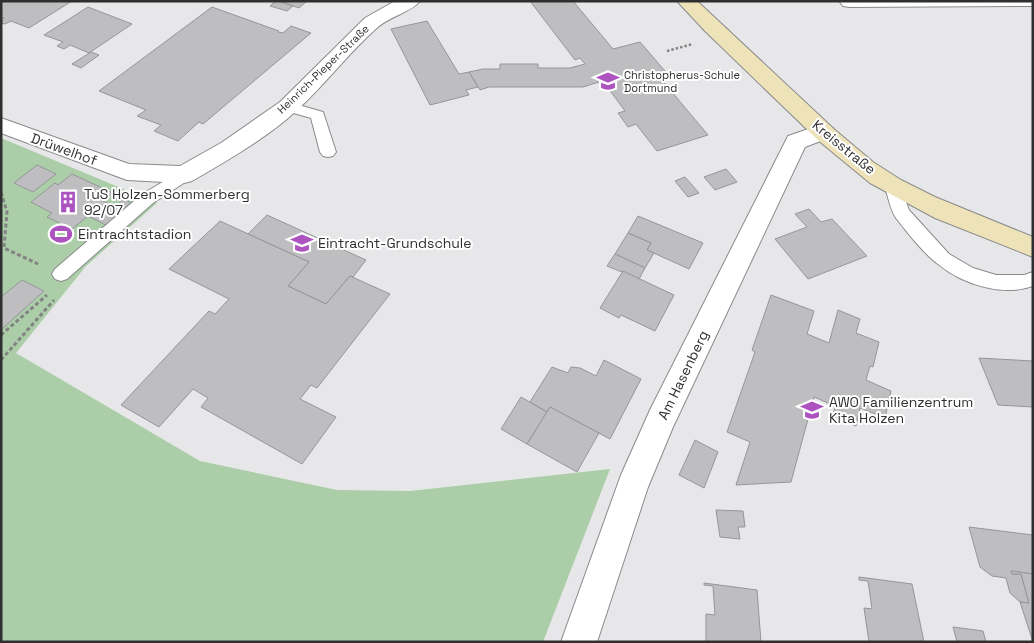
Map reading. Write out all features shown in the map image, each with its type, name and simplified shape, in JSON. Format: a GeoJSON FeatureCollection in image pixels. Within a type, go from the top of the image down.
{"type":"FeatureCollection","features":[{"type":"Feature","properties":{"kind":"main road","name":"Kreisstraße"},"geometry":{"type":"LineString","coordinates":[[686,1],[823,132],[854,159],[892,186],[977,226],[1033,247]]}},
{"type":"Feature","properties":{"kind":"street","name":"Heinrich-Pieper-Straße"},"geometry":{"type":"LineString","coordinates":[[184,175],[229,149],[288,107],[372,22],[389,11],[411,1]]}},
{"type":"Feature","properties":{"kind":"street"},"geometry":{"type":"LineString","coordinates":[[849,2],[1033,1]]}},
{"type":"Feature","properties":{"kind":"street","name":"Drüwelhof"},"geometry":{"type":"LineString","coordinates":[[1,125],[128,172],[184,175]]}},
{"type":"Feature","properties":{"kind":"street","name":"Am Hasenberg"},"geometry":{"type":"LineString","coordinates":[[579,642],[632,486],[660,420],[796,142],[823,132]]}},
{"type":"Feature","properties":{"kind":"lane"},"geometry":{"type":"LineString","coordinates":[[288,107],[318,115],[328,152]]}},
{"type":"Feature","properties":{"kind":"lane"},"geometry":{"type":"LineString","coordinates":[[64,276],[147,199],[184,175]]}},
{"type":"Feature","properties":{"kind":"lane"},"geometry":{"type":"LineString","coordinates":[[892,186],[902,213],[944,259],[968,274],[996,282],[1024,282],[1033,279]]}},
{"type":"Feature","properties":{"kind":"path"},"geometry":{"type":"LineString","coordinates":[[666,51],[686,46]]}},
{"type":"Feature","properties":{"kind":"path"},"geometry":{"type":"LineString","coordinates":[[1,192],[7,212],[4,248],[64,276]]}},
{"type":"Feature","properties":{"kind":"path"},"geometry":{"type":"LineString","coordinates":[[1,335],[64,276]]}},
{"type":"Feature","properties":{"kind":"path"},"geometry":{"type":"LineString","coordinates":[[1,360],[58,295],[64,276]]}},
{"type":"Feature","properties":{"kind":"green space"},"geometry":{"type":"Polygon","coordinates":[[[1,138],[157,203],[86,266],[16,353],[200,461],[337,490],[410,491],[610,469],[543,642],[1,642],[1,138]]]}},
{"type":"Feature","properties":{"kind":"building"},"geometry":{"type":"Polygon","coordinates":[[[4,1],[72,1],[29,28],[11,21],[5,24],[1,23],[4,18],[1,17],[1,3],[4,1]]]}},
{"type":"Feature","properties":{"kind":"building"},"geometry":{"type":"Polygon","coordinates":[[[276,1],[293,6],[287,11],[270,6],[276,1]]]}},
{"type":"Feature","properties":{"kind":"building"},"geometry":{"type":"Polygon","coordinates":[[[279,1],[307,1],[299,8],[279,1]]]}},
{"type":"Feature","properties":{"kind":"building"},"geometry":{"type":"Polygon","coordinates":[[[530,1],[573,1],[613,49],[640,42],[665,71],[656,73],[708,135],[657,151],[636,124],[628,127],[618,113],[625,111],[608,88],[604,89],[599,82],[583,87],[489,87],[480,90],[469,72],[483,69],[500,69],[500,64],[538,64],[538,68],[570,68],[585,64],[580,58],[575,60],[530,1]]]}},
{"type":"Feature","properties":{"kind":"building"},"geometry":{"type":"Polygon","coordinates":[[[88,7],[132,24],[89,53],[70,45],[64,49],[57,46],[63,42],[44,35],[88,7]]]}},
{"type":"Feature","properties":{"kind":"building"},"geometry":{"type":"Polygon","coordinates":[[[212,7],[278,32],[283,33],[291,26],[311,33],[203,124],[199,122],[178,141],[154,131],[161,125],[137,116],[146,110],[99,91],[212,7]]]}},
{"type":"Feature","properties":{"kind":"building"},"geometry":{"type":"Polygon","coordinates":[[[427,21],[459,74],[469,72],[478,87],[466,90],[469,95],[430,105],[391,29],[427,21]]]}},
{"type":"Feature","properties":{"kind":"building"},"geometry":{"type":"Polygon","coordinates":[[[91,52],[99,55],[81,68],[72,64],[91,52]]]}},
{"type":"Feature","properties":{"kind":"building"},"geometry":{"type":"Polygon","coordinates":[[[37,165],[56,174],[33,192],[14,183],[37,165]]]}},
{"type":"Feature","properties":{"kind":"building"},"geometry":{"type":"Polygon","coordinates":[[[726,169],[737,182],[715,190],[704,177],[726,169]]]}},
{"type":"Feature","properties":{"kind":"building","name":"TuS Holzen-Sommerberg 92/07"},"geometry":{"type":"Polygon","coordinates":[[[72,174],[113,193],[103,201],[114,207],[124,199],[131,203],[106,225],[88,216],[72,229],[47,217],[52,213],[31,202],[55,183],[58,185],[72,174]]]}},
{"type":"Feature","properties":{"kind":"building"},"geometry":{"type":"Polygon","coordinates":[[[685,177],[699,193],[688,197],[675,181],[685,177]]]}},
{"type":"Feature","properties":{"kind":"building"},"geometry":{"type":"Polygon","coordinates":[[[809,209],[821,222],[832,219],[867,256],[808,279],[775,239],[807,227],[795,214],[809,209]]]}},
{"type":"Feature","properties":{"kind":"building"},"geometry":{"type":"Polygon","coordinates":[[[267,215],[366,260],[353,277],[350,276],[326,304],[288,286],[309,262],[248,234],[267,215]]]}},
{"type":"Feature","properties":{"kind":"building"},"geometry":{"type":"Polygon","coordinates":[[[638,216],[703,243],[689,269],[647,250],[651,243],[628,233],[638,216]]]}},
{"type":"Feature","properties":{"kind":"building"},"geometry":{"type":"Polygon","coordinates":[[[220,221],[309,262],[288,286],[326,304],[350,276],[390,294],[317,388],[311,385],[300,399],[336,417],[302,464],[201,407],[208,398],[193,389],[159,427],[121,405],[209,311],[215,314],[229,299],[169,269],[220,221]]]}},
{"type":"Feature","properties":{"kind":"building"},"geometry":{"type":"Polygon","coordinates":[[[628,233],[651,243],[647,250],[654,253],[645,268],[615,254],[628,233]]]}},
{"type":"Feature","properties":{"kind":"building"},"geometry":{"type":"Polygon","coordinates":[[[615,254],[645,268],[639,279],[607,266],[615,254]]]}},
{"type":"Feature","properties":{"kind":"building"},"geometry":{"type":"Polygon","coordinates":[[[623,271],[674,295],[655,331],[621,315],[619,318],[600,308],[623,271]]]}},
{"type":"Feature","properties":{"kind":"building"},"geometry":{"type":"Polygon","coordinates":[[[22,280],[44,291],[1,330],[1,297],[22,280]]]}},
{"type":"Feature","properties":{"kind":"building"},"geometry":{"type":"Polygon","coordinates":[[[771,295],[814,311],[807,334],[829,343],[838,310],[860,319],[856,333],[879,342],[873,367],[870,366],[866,380],[891,391],[885,418],[860,408],[856,426],[833,416],[835,406],[814,397],[791,482],[736,485],[750,442],[727,432],[755,352],[752,350],[771,295]]]}},
{"type":"Feature","properties":{"kind":"building"},"geometry":{"type":"Polygon","coordinates":[[[979,358],[1033,361],[1033,407],[998,405],[979,358]]]}},
{"type":"Feature","properties":{"kind":"building"},"geometry":{"type":"Polygon","coordinates":[[[604,360],[641,379],[610,439],[550,407],[547,412],[530,402],[552,367],[568,373],[571,367],[580,368],[596,376],[604,360]]]}},
{"type":"Feature","properties":{"kind":"building"},"geometry":{"type":"Polygon","coordinates":[[[521,397],[547,412],[527,444],[501,429],[521,397]]]}},
{"type":"Feature","properties":{"kind":"building"},"geometry":{"type":"Polygon","coordinates":[[[550,407],[599,433],[577,472],[527,444],[550,407]]]}},
{"type":"Feature","properties":{"kind":"building"},"geometry":{"type":"Polygon","coordinates":[[[695,440],[718,452],[704,488],[679,475],[695,440]]]}},
{"type":"Feature","properties":{"kind":"building"},"geometry":{"type":"Polygon","coordinates":[[[716,510],[743,511],[745,527],[738,527],[740,539],[720,537],[716,510]]]}},
{"type":"Feature","properties":{"kind":"building"},"geometry":{"type":"Polygon","coordinates":[[[969,527],[1033,535],[1033,574],[1011,571],[1012,574],[1021,574],[1029,603],[1020,602],[1010,593],[1006,578],[992,576],[980,567],[969,527]]]}},
{"type":"Feature","properties":{"kind":"building"},"geometry":{"type":"Polygon","coordinates":[[[1011,571],[1033,574],[1033,642],[1020,602],[1029,603],[1021,574],[1012,574],[1011,571]]]}},
{"type":"Feature","properties":{"kind":"building"},"geometry":{"type":"Polygon","coordinates":[[[859,577],[912,584],[924,642],[869,642],[864,608],[872,609],[868,581],[859,580],[859,577]]]}},
{"type":"Feature","properties":{"kind":"building"},"geometry":{"type":"Polygon","coordinates":[[[704,583],[757,590],[761,642],[706,642],[706,614],[715,615],[713,586],[704,585],[704,583]]]}},
{"type":"Feature","properties":{"kind":"building"},"geometry":{"type":"Polygon","coordinates":[[[953,627],[983,631],[986,642],[957,642],[953,627]]]}},
{"type":"Feature","properties":{"kind":"place","name":"Christopherus-Schule Dortmund"},"geometry":{"type":"Point","coordinates":[608,81]}},
{"type":"Feature","properties":{"kind":"place","name":"TuS Holzen-Sommerberg 92/07"},"geometry":{"type":"Point","coordinates":[68,202]}},
{"type":"Feature","properties":{"kind":"place","name":"Eintrachtstadion"},"geometry":{"type":"Point","coordinates":[61,234]}},
{"type":"Feature","properties":{"kind":"place","name":"Eintracht-Grundschule"},"geometry":{"type":"Point","coordinates":[302,243]}},
{"type":"Feature","properties":{"kind":"place","name":"AWO Familienzentrum Kita Holzen"},"geometry":{"type":"Point","coordinates":[812,410]}}]}
